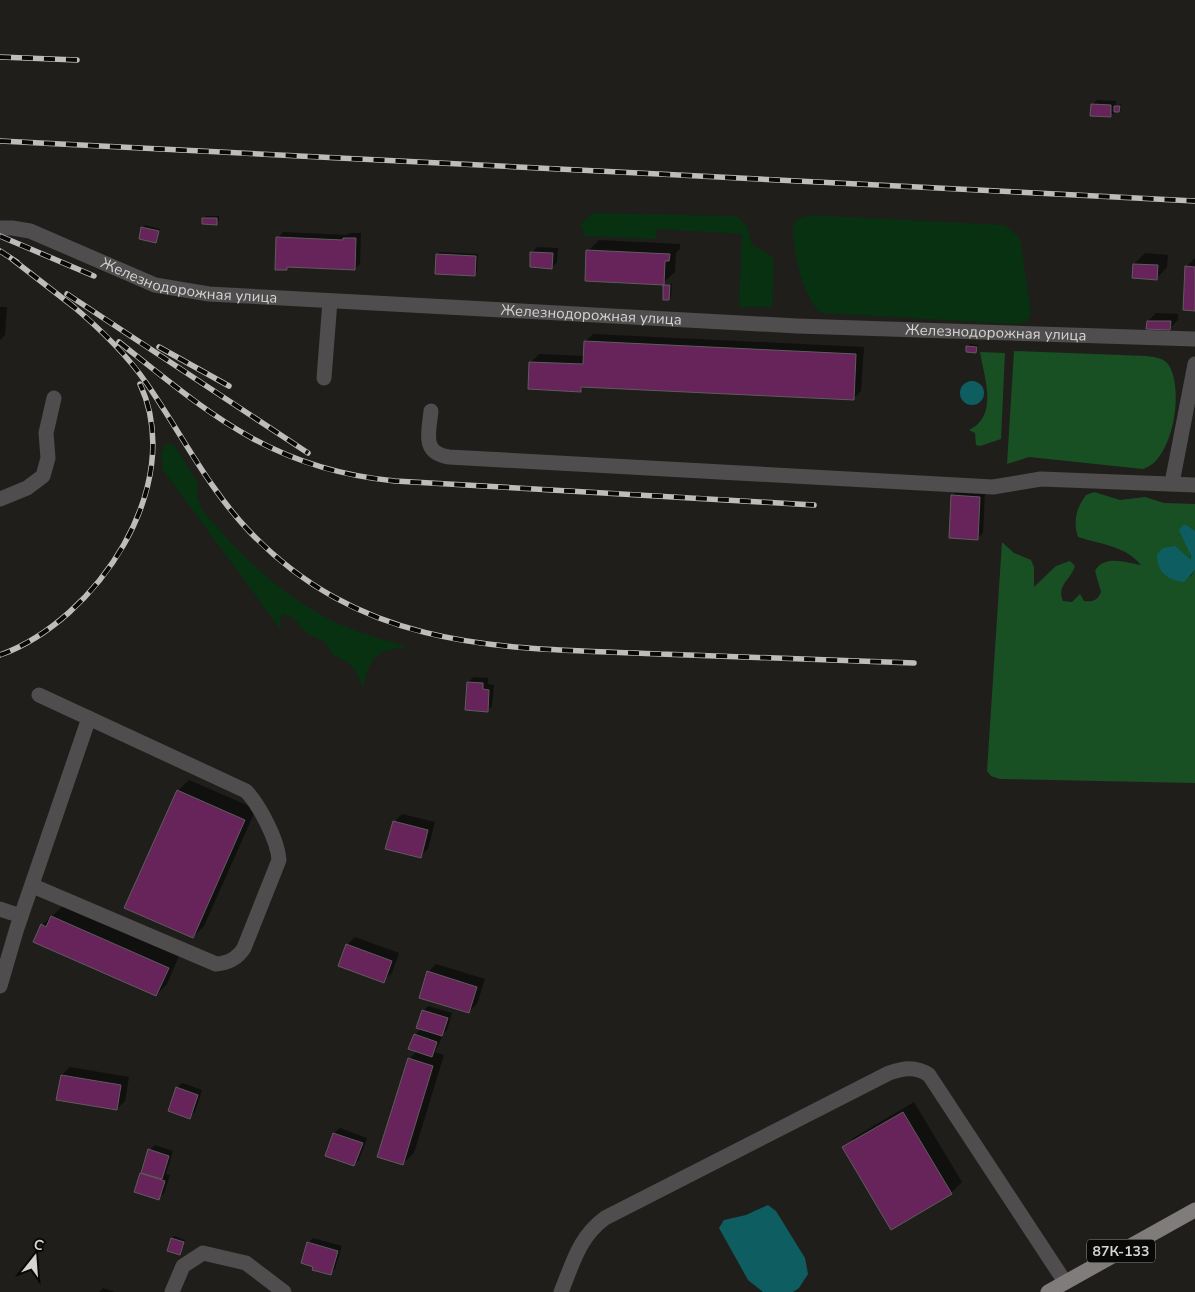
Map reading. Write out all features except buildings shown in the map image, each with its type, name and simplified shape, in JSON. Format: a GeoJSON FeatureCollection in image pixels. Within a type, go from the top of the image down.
{"type":"FeatureCollection","features":[{"type":"Feature","properties":{"kind":"main road","name":"87К-133"},"geometry":{"type":"LineString","coordinates":[[1048,1292],[1195,1210]]}},
{"type":"Feature","properties":{"kind":"street","name":"Железнодорожная улица"},"geometry":{"type":"LineString","coordinates":[[0,228],[12,228],[30,232],[136,278],[176,290],[330,301],[817,327],[1195,339]]}},
{"type":"Feature","properties":{"kind":"street"},"geometry":{"type":"LineString","coordinates":[[324,378],[330,301]]}},
{"type":"Feature","properties":{"kind":"street"},"geometry":{"type":"LineString","coordinates":[[1172,484],[1195,364]]}},
{"type":"Feature","properties":{"kind":"street"},"geometry":{"type":"LineString","coordinates":[[0,499],[26,488],[43,476],[48,458],[46,433],[54,398]]}},
{"type":"Feature","properties":{"kind":"street"},"geometry":{"type":"LineString","coordinates":[[431,411],[428,440],[431,448],[441,456],[449,457],[993,487],[1041,479],[1195,484]]}},
{"type":"Feature","properties":{"kind":"street"},"geometry":{"type":"LineString","coordinates":[[33,886],[216,964],[225,963],[240,955],[244,948],[277,869],[279,850],[257,804],[246,791],[40,695]]}},
{"type":"Feature","properties":{"kind":"street"},"geometry":{"type":"LineString","coordinates":[[0,986],[21,916],[33,886],[89,718]]}},
{"type":"Feature","properties":{"kind":"street"},"geometry":{"type":"LineString","coordinates":[[0,908],[21,916]]}},
{"type":"Feature","properties":{"kind":"street"},"geometry":{"type":"LineString","coordinates":[[561,1292],[583,1238],[592,1227],[605,1218],[889,1073],[912,1068],[923,1070],[929,1075],[1065,1282]]}},
{"type":"Feature","properties":{"kind":"street"},"geometry":{"type":"LineString","coordinates":[[172,1292],[183,1266],[203,1254],[246,1264],[284,1292]]}},
{"type":"Feature","properties":{"kind":"green space"},"geometry":{"type":"Polygon","coordinates":[[[594,213],[737,216],[747,226],[752,245],[772,256],[774,265],[772,307],[739,307],[742,234],[657,229],[656,239],[585,236],[580,224],[594,213]]]}},
{"type":"Feature","properties":{"kind":"green space"},"geometry":{"type":"Polygon","coordinates":[[[812,215],[1004,225],[1017,235],[1021,243],[1031,314],[1026,322],[1015,324],[822,313],[816,308],[805,288],[797,262],[793,239],[793,229],[797,219],[812,215]]]}},
{"type":"Feature","properties":{"kind":"green space"},"geometry":{"type":"Polygon","coordinates":[[[1014,351],[1147,356],[1164,360],[1173,375],[1175,406],[1169,439],[1162,453],[1153,463],[1143,469],[1029,457],[1007,464],[1014,351]]]}},
{"type":"Feature","properties":{"kind":"green space"},"geometry":{"type":"Polygon","coordinates":[[[980,352],[1005,353],[1001,439],[980,446],[976,445],[975,433],[969,430],[978,424],[987,406],[986,384],[980,352]]]}},
{"type":"Feature","properties":{"kind":"green space"},"geometry":{"type":"Polygon","coordinates":[[[170,443],[175,446],[198,483],[197,497],[202,509],[231,543],[264,574],[282,589],[319,614],[365,634],[409,647],[389,650],[376,657],[368,669],[363,688],[352,666],[332,654],[327,644],[309,634],[294,619],[283,614],[280,620],[281,630],[163,470],[161,455],[165,445],[170,443]]]}},
{"type":"Feature","properties":{"kind":"green space"},"geometry":{"type":"Polygon","coordinates":[[[1094,492],[1120,500],[1145,497],[1164,503],[1195,504],[1195,531],[1187,525],[1183,525],[1183,531],[1191,557],[1191,561],[1186,556],[1190,577],[1195,570],[1195,783],[1000,779],[991,776],[987,771],[1002,542],[1014,553],[1031,560],[1034,567],[1034,587],[1056,566],[1070,561],[1075,566],[1061,591],[1063,601],[1072,602],[1080,594],[1084,601],[1096,599],[1101,592],[1095,571],[1104,563],[1116,561],[1141,565],[1120,550],[1078,537],[1076,521],[1078,510],[1086,495],[1094,492]]]}},
{"type":"Feature","properties":{"kind":"water"},"geometry":{"type":"Polygon","coordinates":[[[972,381],[981,384],[984,393],[981,402],[972,405],[963,402],[960,393],[963,384],[972,381]]]}},
{"type":"Feature","properties":{"kind":"water"},"geometry":{"type":"Polygon","coordinates":[[[1183,525],[1187,525],[1195,531],[1195,570],[1184,582],[1164,574],[1157,560],[1157,554],[1163,548],[1175,546],[1191,560],[1179,530],[1183,525]]]}},
{"type":"Feature","properties":{"kind":"water"},"geometry":{"type":"Polygon","coordinates":[[[768,1205],[776,1211],[805,1258],[808,1274],[799,1288],[793,1292],[763,1292],[748,1280],[719,1228],[724,1220],[746,1215],[768,1205]]]}},
{"type":"Feature","properties":{"kind":"railway"},"geometry":{"type":"LineString","coordinates":[[0,57],[77,60]]}},
{"type":"Feature","properties":{"kind":"railway"},"geometry":{"type":"LineString","coordinates":[[0,141],[1195,201]]}},
{"type":"Feature","properties":{"kind":"railway"},"geometry":{"type":"LineString","coordinates":[[0,236],[94,276]]}},
{"type":"Feature","properties":{"kind":"railway"},"geometry":{"type":"LineString","coordinates":[[0,251],[17,262]]}},
{"type":"Feature","properties":{"kind":"railway"},"geometry":{"type":"LineString","coordinates":[[12,259],[74,307]]}},
{"type":"Feature","properties":{"kind":"railway"},"geometry":{"type":"LineString","coordinates":[[67,294],[308,453]]}},
{"type":"Feature","properties":{"kind":"railway"},"geometry":{"type":"LineString","coordinates":[[68,302],[130,361],[208,479],[249,531],[294,571],[341,601],[390,622],[440,636],[493,645],[603,652],[914,663]]}},
{"type":"Feature","properties":{"kind":"railway"},"geometry":{"type":"LineString","coordinates":[[119,342],[214,415],[245,434],[278,451],[313,464],[352,475],[395,481],[814,505]]}},
{"type":"Feature","properties":{"kind":"railway"},"geometry":{"type":"LineString","coordinates":[[159,347],[229,386]]}},
{"type":"Feature","properties":{"kind":"railway"},"geometry":{"type":"LineString","coordinates":[[0,655],[36,637],[69,612],[99,581],[124,544],[142,505],[152,464],[151,423],[140,384]]}}]}
